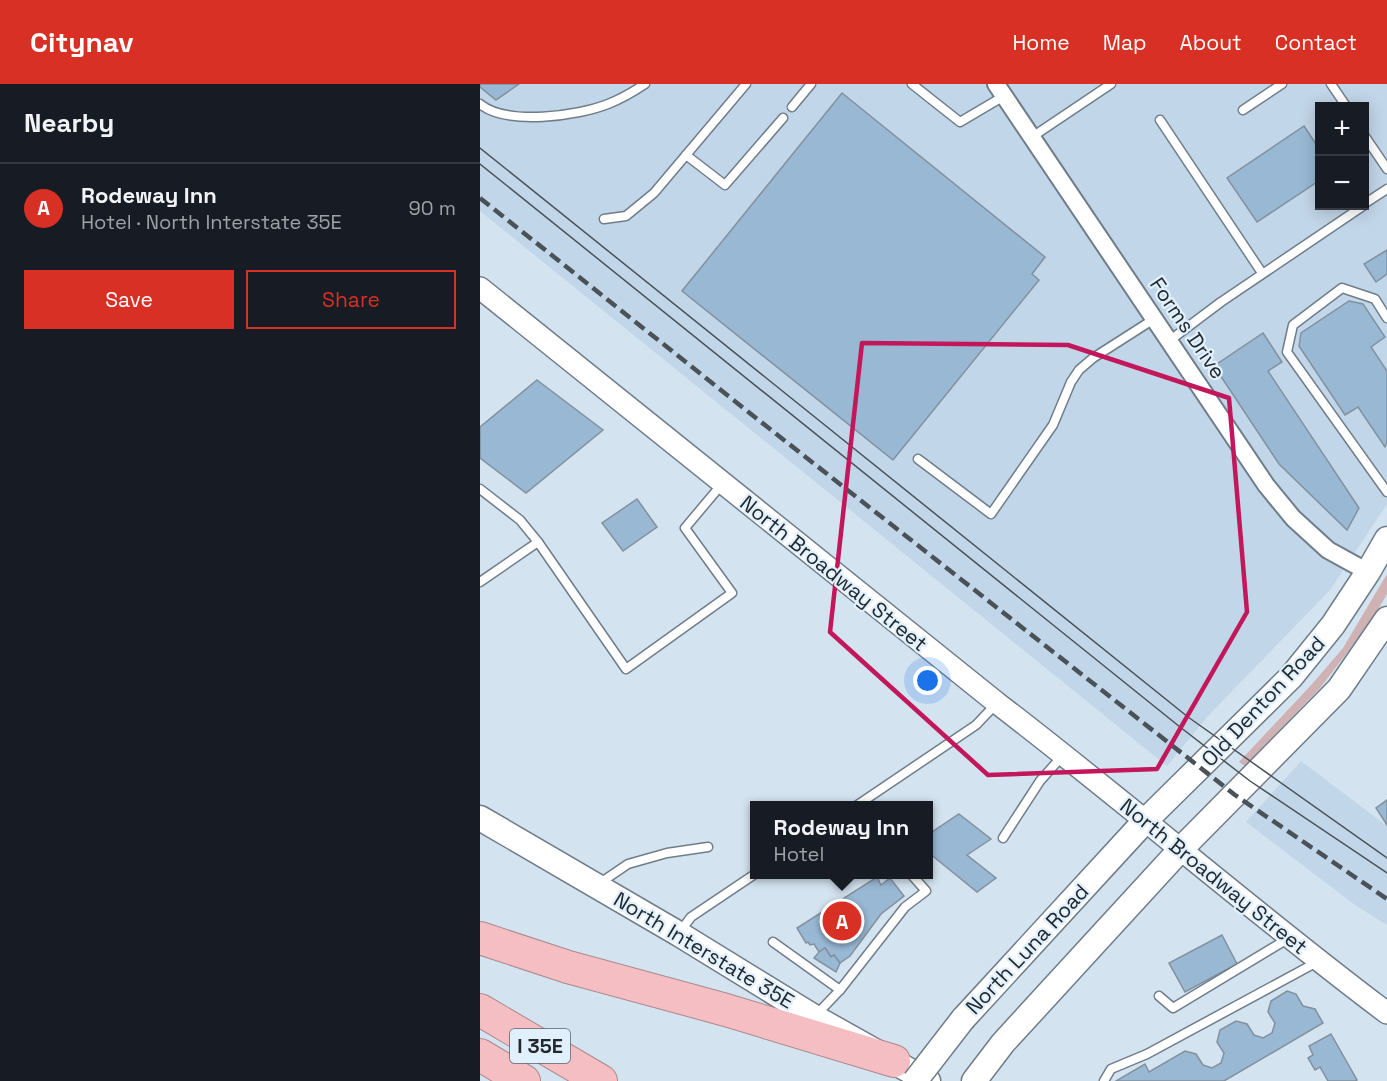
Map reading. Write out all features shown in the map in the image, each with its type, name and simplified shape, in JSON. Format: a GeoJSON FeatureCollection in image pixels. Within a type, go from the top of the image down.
{"type":"FeatureCollection","features":[{"type":"Feature","properties":{"kind":"highway"},"geometry":{"type":"LineString","coordinates":[[480,938],[568,967],[726,1010],[904,1071]]}},
{"type":"Feature","properties":{"kind":"highway","name":"I 35E"},"geometry":{"type":"LineString","coordinates":[[480,1010],[601,1081]]}},
{"type":"Feature","properties":{"kind":"highway"},"geometry":{"type":"LineString","coordinates":[[480,1055],[524,1081]]}},
{"type":"Feature","properties":{"kind":"main road","name":"Old Denton Road"},"geometry":{"type":"LineString","coordinates":[[1145,821],[1291,677],[1333,625],[1387,539]]}},
{"type":"Feature","properties":{"kind":"main road","name":"Old Denton Road"},"geometry":{"type":"LineString","coordinates":[[1180,850],[1339,689],[1387,619]]}},
{"type":"Feature","properties":{"kind":"main road","name":"North Interstate 35E"},"geometry":{"type":"LineString","coordinates":[[480,818],[597,885],[904,1071],[928,1081]]}},
{"type":"Feature","properties":{"kind":"main road","name":"North Luna Road"},"geometry":{"type":"LineString","coordinates":[[904,1071],[963,1019],[1145,821]]}},
{"type":"Feature","properties":{"kind":"main road"},"geometry":{"type":"LineString","coordinates":[[974,1081],[1003,1043],[1180,850]]}},
{"type":"Feature","properties":{"kind":"street","name":"Forms Drive"},"geometry":{"type":"LineString","coordinates":[[1000,90],[1266,485],[1293,518],[1328,550],[1368,572]]}},
{"type":"Feature","properties":{"kind":"street","name":"North Broadway Street"},"geometry":{"type":"LineString","coordinates":[[480,288],[997,703],[1064,754],[1290,938],[1387,1013]]}},
{"type":"Feature","properties":{"kind":"lane"},"geometry":{"type":"LineString","coordinates":[[480,104],[487,110],[523,118],[588,110],[627,96],[645,84]]}},
{"type":"Feature","properties":{"kind":"lane"},"geometry":{"type":"LineString","coordinates":[[604,219],[626,216],[654,193],[746,84]]}},
{"type":"Feature","properties":{"kind":"lane"},"geometry":{"type":"LineString","coordinates":[[792,106],[811,84]]}},
{"type":"Feature","properties":{"kind":"lane"},"geometry":{"type":"LineString","coordinates":[[912,84],[960,122],[1000,90]]}},
{"type":"Feature","properties":{"kind":"lane"},"geometry":{"type":"LineString","coordinates":[[1032,137],[1111,84]]}},
{"type":"Feature","properties":{"kind":"lane"},"geometry":{"type":"LineString","coordinates":[[1243,110],[1282,84]]}},
{"type":"Feature","properties":{"kind":"lane"},"geometry":{"type":"LineString","coordinates":[[1331,84],[1343,102]]}},
{"type":"Feature","properties":{"kind":"lane"},"geometry":{"type":"LineString","coordinates":[[686,155],[725,185],[783,118]]}},
{"type":"Feature","properties":{"kind":"lane"},"geometry":{"type":"LineString","coordinates":[[1160,120],[1262,273]]}},
{"type":"Feature","properties":{"kind":"lane"},"geometry":{"type":"LineString","coordinates":[[1369,141],[1387,169]]}},
{"type":"Feature","properties":{"kind":"lane"},"geometry":{"type":"LineString","coordinates":[[1369,202],[1387,189]]}},
{"type":"Feature","properties":{"kind":"lane"},"geometry":{"type":"LineString","coordinates":[[1169,341],[1262,273],[1356,210]]}},
{"type":"Feature","properties":{"kind":"lane"},"geometry":{"type":"LineString","coordinates":[[1387,318],[1375,298],[1342,288],[1293,325],[1287,352],[1387,492]]}},
{"type":"Feature","properties":{"kind":"lane"},"geometry":{"type":"LineString","coordinates":[[918,459],[991,514],[1053,424],[1071,382],[1079,370],[1093,358],[1154,319]]}},
{"type":"Feature","properties":{"kind":"lane"},"geometry":{"type":"LineString","coordinates":[[480,489],[520,520],[538,542],[626,669],[732,593],[685,528],[723,484]]}},
{"type":"Feature","properties":{"kind":"lane"},"geometry":{"type":"LineString","coordinates":[[480,582],[538,542]]}},
{"type":"Feature","properties":{"kind":"lane"},"geometry":{"type":"LineString","coordinates":[[863,801],[976,725],[997,703]]}},
{"type":"Feature","properties":{"kind":"lane"},"geometry":{"type":"LineString","coordinates":[[1003,838],[1040,781],[1064,754]]}},
{"type":"Feature","properties":{"kind":"lane"},"geometry":{"type":"LineString","coordinates":[[597,885],[628,864],[667,853],[708,847]]}},
{"type":"Feature","properties":{"kind":"lane"},"geometry":{"type":"LineString","coordinates":[[679,934],[691,917],[750,877]]}},
{"type":"Feature","properties":{"kind":"lane"},"geometry":{"type":"LineString","coordinates":[[814,1017],[840,990],[905,907],[926,891],[915,879]]}},
{"type":"Feature","properties":{"kind":"lane"},"geometry":{"type":"LineString","coordinates":[[1159,996],[1173,1008],[1290,938]]}},
{"type":"Feature","properties":{"kind":"lane"},"geometry":{"type":"LineString","coordinates":[[773,942],[840,990]]}},
{"type":"Feature","properties":{"kind":"lane"},"geometry":{"type":"LineString","coordinates":[[1104,1081],[1111,1069],[1147,1054],[1319,961]]}},
{"type":"Feature","properties":{"kind":"highlighted area"},"geometry":{"type":"Polygon","coordinates":[[[862,343],[1068,345],[1229,398],[1247,612],[1157,769],[988,775],[830,632],[862,343]]]}},
{"type":"Feature","properties":{"kind":"shaded area"},"geometry":{"type":"Polygon","coordinates":[[[480,84],[1387,84],[1387,504],[1330,590],[1207,717],[1167,766],[480,211],[480,84]]]}},
{"type":"Feature","properties":{"kind":"shaded area"},"geometry":{"type":"Polygon","coordinates":[[[1387,574],[1387,594],[1372,620],[1320,688],[1245,766],[1239,762],[1343,648],[1387,574]]]}},
{"type":"Feature","properties":{"kind":"shaded area"},"geometry":{"type":"Polygon","coordinates":[[[1301,761],[1387,826],[1387,925],[1355,905],[1246,822],[1301,761]]]}},
{"type":"Feature","properties":{"kind":"building"},"geometry":{"type":"Polygon","coordinates":[[[480,84],[519,84],[496,100],[480,87],[480,84]]]}},
{"type":"Feature","properties":{"kind":"building"},"geometry":{"type":"Polygon","coordinates":[[[842,93],[1045,257],[1032,274],[1039,280],[893,460],[682,291],[842,93]]]}},
{"type":"Feature","properties":{"kind":"building"},"geometry":{"type":"Polygon","coordinates":[[[1304,126],[1315,142],[1315,183],[1257,222],[1227,178],[1304,126]]]}},
{"type":"Feature","properties":{"kind":"building"},"geometry":{"type":"Polygon","coordinates":[[[1387,250],[1387,274],[1376,282],[1364,264],[1387,250]]]}},
{"type":"Feature","properties":{"kind":"building"},"geometry":{"type":"Polygon","coordinates":[[[1349,301],[1363,304],[1385,337],[1371,347],[1387,371],[1387,442],[1385,447],[1358,407],[1345,415],[1299,346],[1301,333],[1349,301]]]}},
{"type":"Feature","properties":{"kind":"building"},"geometry":{"type":"Polygon","coordinates":[[[1263,333],[1282,362],[1268,371],[1359,508],[1347,530],[1279,464],[1214,366],[1263,333]]]}},
{"type":"Feature","properties":{"kind":"building"},"geometry":{"type":"Polygon","coordinates":[[[537,380],[603,430],[526,493],[480,458],[480,427],[537,380]]]}},
{"type":"Feature","properties":{"kind":"building"},"geometry":{"type":"Polygon","coordinates":[[[637,499],[657,527],[623,551],[602,523],[637,499]]]}},
{"type":"Feature","properties":{"kind":"building"},"geometry":{"type":"Polygon","coordinates":[[[1387,800],[1387,825],[1376,808],[1387,800]]]}},
{"type":"Feature","properties":{"kind":"building"},"geometry":{"type":"Polygon","coordinates":[[[959,814],[991,839],[967,855],[996,878],[977,892],[933,856],[933,831],[959,814]]]}},
{"type":"Feature","properties":{"kind":"building"},"geometry":{"type":"Polygon","coordinates":[[[874,879],[878,879],[881,885],[891,879],[904,896],[881,914],[850,956],[840,963],[834,955],[831,957],[825,948],[819,952],[814,944],[806,943],[797,928],[874,879]]]}},
{"type":"Feature","properties":{"kind":"building"},"geometry":{"type":"Polygon","coordinates":[[[1222,935],[1237,964],[1185,992],[1169,963],[1222,935]]]}},
{"type":"Feature","properties":{"kind":"building"},"geometry":{"type":"Polygon","coordinates":[[[825,948],[831,957],[834,955],[840,963],[836,972],[814,958],[825,948]]]}},
{"type":"Feature","properties":{"kind":"building"},"geometry":{"type":"Polygon","coordinates":[[[1287,991],[1296,994],[1303,1006],[1315,1009],[1323,1023],[1224,1081],[1116,1081],[1145,1064],[1149,1072],[1185,1051],[1196,1054],[1203,1065],[1212,1068],[1221,1063],[1224,1053],[1217,1042],[1220,1030],[1236,1021],[1247,1024],[1254,1035],[1263,1038],[1272,1033],[1275,1023],[1268,1012],[1271,1001],[1287,991]]]}},
{"type":"Feature","properties":{"kind":"building"},"geometry":{"type":"Polygon","coordinates":[[[1331,1034],[1357,1080],[1328,1081],[1320,1067],[1315,1070],[1308,1058],[1313,1055],[1309,1046],[1331,1034]]]}},
{"type":"Feature","properties":{"kind":"tram line"},"geometry":{"type":"LineString","coordinates":[[480,148],[1188,717],[1387,858]]}},
{"type":"Feature","properties":{"kind":"tram line"},"geometry":{"type":"LineString","coordinates":[[480,164],[1180,727],[1250,781],[1387,873]]}},
{"type":"Feature","properties":{"kind":"railway"},"geometry":{"type":"LineString","coordinates":[[480,198],[1235,795],[1387,899]]}},
{"type":"Feature","properties":{"kind":"place","name":"Rodeway Inn"},"geometry":{"type":"Point","coordinates":[842,921]}}]}
